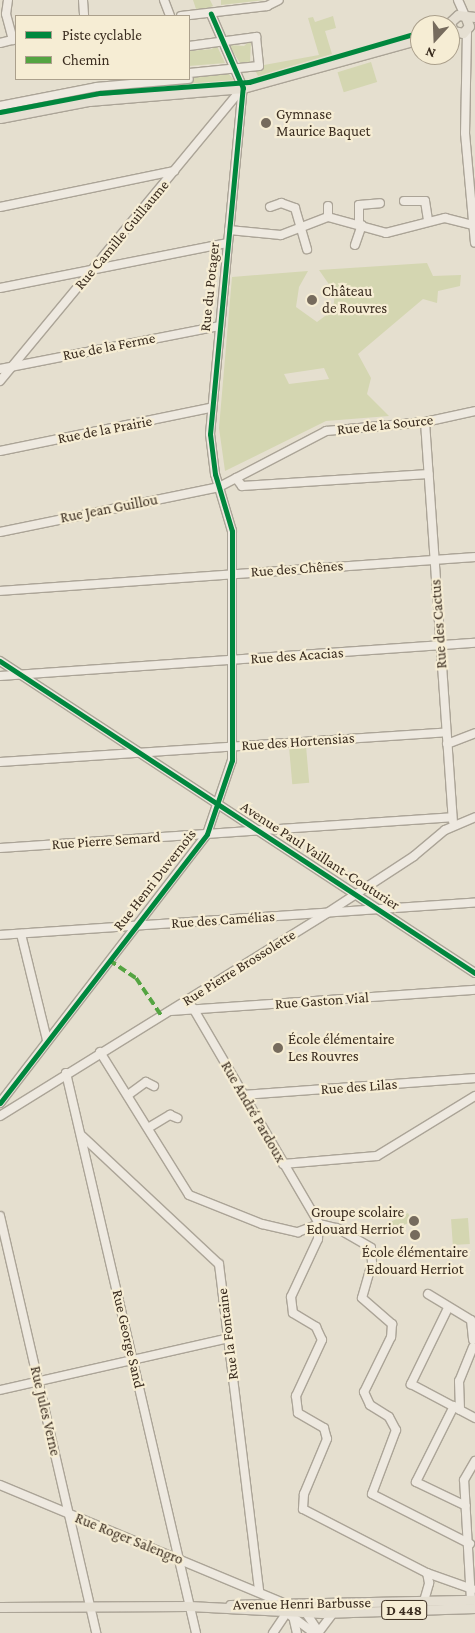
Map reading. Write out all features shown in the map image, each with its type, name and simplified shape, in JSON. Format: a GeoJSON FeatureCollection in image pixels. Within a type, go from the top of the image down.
{"type":"FeatureCollection","features":[{"type":"Feature","properties":{"kind":"main road"},"geometry":{"type":"LineString","coordinates":[[0,118],[89,100],[243,88],[410,42]]}},
{"type":"Feature","properties":{"kind":"main road","name":"Avenue Henri Barbusse"},"geometry":{"type":"LineString","coordinates":[[287,1610],[297,1603],[424,1601],[474,1603]]}},
{"type":"Feature","properties":{"kind":"main road","name":"Avenue Henri Barbusse"},"geometry":{"type":"LineString","coordinates":[[218,1606],[268,1602],[287,1610]]}},
{"type":"Feature","properties":{"kind":"main road","name":"Avenue Henri Barbusse"},"geometry":{"type":"LineString","coordinates":[[0,1607],[218,1606],[308,1613],[333,1613],[474,1603]]}},
{"type":"Feature","properties":{"kind":"street"},"geometry":{"type":"LineString","coordinates":[[0,43],[15,40],[6,14],[8,0]]}},
{"type":"Feature","properties":{"kind":"street"},"geometry":{"type":"LineString","coordinates":[[83,0],[84,15]]}},
{"type":"Feature","properties":{"kind":"street"},"geometry":{"type":"LineString","coordinates":[[164,0],[170,15]]}},
{"type":"Feature","properties":{"kind":"street"},"geometry":{"type":"LineString","coordinates":[[190,15],[267,6],[280,0]]}},
{"type":"Feature","properties":{"kind":"street"},"geometry":{"type":"LineString","coordinates":[[459,3],[466,48],[465,133],[475,243]]}},
{"type":"Feature","properties":{"kind":"street"},"geometry":{"type":"LineString","coordinates":[[211,14],[243,88]]}},
{"type":"Feature","properties":{"kind":"street"},"geometry":{"type":"LineString","coordinates":[[190,46],[256,37],[259,66],[192,73]]}},
{"type":"Feature","properties":{"kind":"street"},"geometry":{"type":"LineString","coordinates":[[465,75],[475,75]]}},
{"type":"Feature","properties":{"kind":"street"},"geometry":{"type":"LineString","coordinates":[[0,106],[97,87],[178,80]]}},
{"type":"Feature","properties":{"kind":"street","name":"Rue Camille Guillaume"},"geometry":{"type":"LineString","coordinates":[[0,381],[243,88]]}},
{"type":"Feature","properties":{"kind":"street","name":"Rue du Potager"},"geometry":{"type":"LineString","coordinates":[[219,487],[212,454],[210,408],[243,88]]}},
{"type":"Feature","properties":{"kind":"street"},"geometry":{"type":"LineString","coordinates":[[0,207],[174,172]]}},
{"type":"Feature","properties":{"kind":"street"},"geometry":{"type":"LineString","coordinates":[[404,201],[428,200],[428,220]]}},
{"type":"Feature","properties":{"kind":"street"},"geometry":{"type":"LineString","coordinates":[[270,207],[281,203],[295,208],[298,227],[307,249]]}},
{"type":"Feature","properties":{"kind":"street"},"geometry":{"type":"LineString","coordinates":[[355,245],[360,224],[359,205],[380,203]]}},
{"type":"Feature","properties":{"kind":"street"},"geometry":{"type":"LineString","coordinates":[[328,206],[328,217]]}},
{"type":"Feature","properties":{"kind":"street"},"geometry":{"type":"LineString","coordinates":[[229,230],[274,236],[328,217],[360,224],[386,233],[428,220],[444,218],[474,225]]}},
{"type":"Feature","properties":{"kind":"street"},"geometry":{"type":"LineString","coordinates":[[0,288],[227,243]]}},
{"type":"Feature","properties":{"kind":"street","name":"Rue de la Ferme"},"geometry":{"type":"LineString","coordinates":[[0,369],[219,326]]}},
{"type":"Feature","properties":{"kind":"street","name":"Rue de la Prairie"},"geometry":{"type":"LineString","coordinates":[[0,451],[210,408]]}},
{"type":"Feature","properties":{"kind":"street","name":"Rue de la Source"},"geometry":{"type":"LineString","coordinates":[[219,487],[326,431],[425,422],[475,411]]}},
{"type":"Feature","properties":{"kind":"street","name":"Rue des Cactus"},"geometry":{"type":"LineString","coordinates":[[425,422],[453,821]]}},
{"type":"Feature","properties":{"kind":"street"},"geometry":{"type":"LineString","coordinates":[[236,478],[242,486],[429,474]]}},
{"type":"Feature","properties":{"kind":"street","name":"Rue Jean Guillou"},"geometry":{"type":"LineString","coordinates":[[0,532],[219,487]]}},
{"type":"Feature","properties":{"kind":"street","name":"Rue Henri Duvernois"},"geometry":{"type":"LineString","coordinates":[[2,1100],[134,926],[207,834],[218,804],[233,746],[232,531],[219,487]]}},
{"type":"Feature","properties":{"kind":"street","name":"Rue des Chênes"},"geometry":{"type":"LineString","coordinates":[[0,591],[475,557]]}},
{"type":"Feature","properties":{"kind":"street","name":"Rue des Acacias"},"geometry":{"type":"LineString","coordinates":[[0,676],[475,643]]}},
{"type":"Feature","properties":{"kind":"street","name":"Avenue Paul Vaillant-Couturier"},"geometry":{"type":"LineString","coordinates":[[0,661],[475,973]]}},
{"type":"Feature","properties":{"kind":"street","name":"Rue des Hortensias"},"geometry":{"type":"LineString","coordinates":[[0,762],[446,732]]}},
{"type":"Feature","properties":{"kind":"street"},"geometry":{"type":"LineString","coordinates":[[447,744],[475,733]]}},
{"type":"Feature","properties":{"kind":"street","name":"Rue Pierre Brossolette"},"geometry":{"type":"LineString","coordinates":[[0,1116],[66,1073],[188,1000],[327,913],[453,821],[475,817]]}},
{"type":"Feature","properties":{"kind":"street","name":"Rue Pierre Semard"},"geometry":{"type":"LineString","coordinates":[[0,848],[207,834],[453,821]]}},
{"type":"Feature","properties":{"kind":"street","name":"Rue des Camélias"},"geometry":{"type":"LineString","coordinates":[[0,935],[327,913],[382,912],[475,903]]}},
{"type":"Feature","properties":{"kind":"street"},"geometry":{"type":"LineString","coordinates":[[288,916],[306,917],[310,924]]}},
{"type":"Feature","properties":{"kind":"street"},"geometry":{"type":"LineString","coordinates":[[21,934],[47,1040]]}},
{"type":"Feature","properties":{"kind":"street","name":"Rue Gaston Vial"},"geometry":{"type":"LineString","coordinates":[[169,1011],[475,990]]}},
{"type":"Feature","properties":{"kind":"street","name":"Rue André Pardoux"},"geometry":{"type":"LineString","coordinates":[[188,1000],[319,1224]]}},
{"type":"Feature","properties":{"kind":"street"},"geometry":{"type":"LineString","coordinates":[[100,1052],[189,1195],[262,1224],[298,1232],[319,1224],[337,1228],[371,1248],[372,1263],[362,1298],[392,1324],[391,1337],[364,1392],[370,1405],[389,1417],[396,1430],[372,1494],[470,1544]]}},
{"type":"Feature","properties":{"kind":"street","name":"Rue George Sand"},"geometry":{"type":"LineString","coordinates":[[66,1073],[196,1633]]}},
{"type":"Feature","properties":{"kind":"street","name":"Rue des Lilas"},"geometry":{"type":"LineString","coordinates":[[243,1095],[475,1078]]}},
{"type":"Feature","properties":{"kind":"street"},"geometry":{"type":"LineString","coordinates":[[128,1096],[146,1082],[154,1086]]}},
{"type":"Feature","properties":{"kind":"street"},"geometry":{"type":"LineString","coordinates":[[283,1164],[377,1156],[475,1096]]}},
{"type":"Feature","properties":{"kind":"street"},"geometry":{"type":"LineString","coordinates":[[2,1100],[6,1105],[13,1107]]}},
{"type":"Feature","properties":{"kind":"street"},"geometry":{"type":"LineString","coordinates":[[148,1128],[170,1115],[177,1118]]}},
{"type":"Feature","properties":{"kind":"street","name":"Rue la Fontaine"},"geometry":{"type":"LineString","coordinates":[[82,1136],[215,1257],[229,1338],[259,1592]]}},
{"type":"Feature","properties":{"kind":"street","name":"Rue Jules Verne"},"geometry":{"type":"LineString","coordinates":[[0,1216],[96,1633]]}},
{"type":"Feature","properties":{"kind":"street"},"geometry":{"type":"LineString","coordinates":[[319,1224],[318,1239],[291,1297],[293,1313],[316,1327],[322,1340],[296,1396],[298,1413],[324,1428],[327,1439],[304,1494],[303,1509],[427,1572],[472,1589]]}},
{"type":"Feature","properties":{"kind":"street"},"geometry":{"type":"LineString","coordinates":[[428,1294],[448,1308],[471,1320],[474,1344],[458,1381],[457,1408],[416,1482],[466,1506]]}},
{"type":"Feature","properties":{"kind":"street"},"geometry":{"type":"LineString","coordinates":[[448,1308],[411,1384],[475,1418]]}},
{"type":"Feature","properties":{"kind":"street"},"geometry":{"type":"LineString","coordinates":[[0,1390],[229,1338]]}},
{"type":"Feature","properties":{"kind":"street"},"geometry":{"type":"LineString","coordinates":[[474,1603],[464,1480],[475,1461]]}},
{"type":"Feature","properties":{"kind":"street","name":"Rue Roger Salengro"},"geometry":{"type":"LineString","coordinates":[[0,1485],[259,1592],[317,1632]]}},
{"type":"Feature","properties":{"kind":"street"},"geometry":{"type":"LineString","coordinates":[[424,1601],[429,1583],[427,1572]]}},
{"type":"Feature","properties":{"kind":"street"},"geometry":{"type":"LineString","coordinates":[[252,1603],[259,1592]]}},
{"type":"Feature","properties":{"kind":"street","name":"Rue Roger Salengro"},"geometry":{"type":"LineString","coordinates":[[259,1592],[268,1602]]}},
{"type":"Feature","properties":{"kind":"street"},"geometry":{"type":"LineString","coordinates":[[297,1603],[308,1613],[317,1632],[333,1613]]}},
{"type":"Feature","properties":{"kind":"street"},"geometry":{"type":"LineString","coordinates":[[308,1613],[344,1603]]}},
{"type":"Feature","properties":{"kind":"street"},"geometry":{"type":"LineString","coordinates":[[273,1633],[287,1610]]}},
{"type":"Feature","properties":{"kind":"street"},"geometry":{"type":"LineString","coordinates":[[287,1610],[297,1633]]}},
{"type":"Feature","properties":{"kind":"street"},"geometry":{"type":"LineString","coordinates":[[304,1622],[308,1613]]}},
{"type":"Feature","properties":{"kind":"green space"},"geometry":{"type":"Polygon","coordinates":[[[193,0],[210,0],[213,6],[197,12],[193,0]]]}},
{"type":"Feature","properties":{"kind":"green space"},"geometry":{"type":"Polygon","coordinates":[[[221,0],[264,0],[221,5],[221,0]]]}},
{"type":"Feature","properties":{"kind":"green space"},"geometry":{"type":"Polygon","coordinates":[[[333,16],[336,28],[325,31],[332,54],[258,76],[255,70],[264,65],[319,55],[308,18],[313,17],[315,22],[333,16]]]}},
{"type":"Feature","properties":{"kind":"green space"},"geometry":{"type":"Polygon","coordinates":[[[251,40],[250,62],[255,63],[236,66],[240,63],[229,45],[244,46],[251,40]]]}},
{"type":"Feature","properties":{"kind":"green space"},"geometry":{"type":"Polygon","coordinates":[[[210,46],[217,46],[225,63],[190,66],[190,51],[213,49],[210,46]]]}},
{"type":"Feature","properties":{"kind":"green space"},"geometry":{"type":"Polygon","coordinates":[[[371,62],[377,82],[344,92],[338,72],[371,62]]]}},
{"type":"Feature","properties":{"kind":"green space"},"geometry":{"type":"Polygon","coordinates":[[[228,73],[234,80],[101,91],[0,110],[75,93],[174,80],[190,80],[190,78],[228,73]]]}},
{"type":"Feature","properties":{"kind":"green space"},"geometry":{"type":"Polygon","coordinates":[[[427,263],[433,276],[461,275],[460,286],[438,291],[437,303],[423,299],[358,354],[371,378],[367,394],[389,416],[326,421],[225,471],[219,428],[232,277],[308,271],[299,287],[296,307],[317,322],[333,310],[335,293],[319,270],[427,263]],[[324,368],[284,374],[289,384],[329,379],[324,368]]]}},
{"type":"Feature","properties":{"kind":"green space"},"geometry":{"type":"Polygon","coordinates":[[[306,746],[309,783],[292,784],[289,747],[306,746]]]}},
{"type":"Feature","properties":{"kind":"green space"},"geometry":{"type":"Polygon","coordinates":[[[408,1213],[412,1221],[392,1231],[388,1223],[408,1213]]]}},
{"type":"Feature","properties":{"kind":"green space"},"geometry":{"type":"Polygon","coordinates":[[[468,1218],[470,1244],[453,1245],[451,1219],[468,1218]]]}},
{"type":"Feature","properties":{"kind":"marked path"},"geometry":{"type":"LineString","coordinates":[[109,960],[136,978],[161,1015]]}},
{"type":"Feature","properties":{"kind":"cycle path"},"geometry":{"type":"LineString","coordinates":[[0,1103],[207,834],[232,760],[232,531],[215,474],[210,434],[243,88],[211,14]]}},
{"type":"Feature","properties":{"kind":"cycle path"},"geometry":{"type":"LineString","coordinates":[[0,112],[100,93],[249,82],[410,35]]}},
{"type":"Feature","properties":{"kind":"cycle path"},"geometry":{"type":"LineString","coordinates":[[0,661],[475,973]]}},
{"type":"Feature","properties":{"kind":"place","name":"Gymnase Maurice Baquet"},"geometry":{"type":"Point","coordinates":[266,123]}},
{"type":"Feature","properties":{"kind":"place","name":"Château de Rouvres"},"geometry":{"type":"Point","coordinates":[312,300]}},
{"type":"Feature","properties":{"kind":"place","name":"École élémentaire Les Rouvres"},"geometry":{"type":"Point","coordinates":[278,1048]}},
{"type":"Feature","properties":{"kind":"place","name":"Groupe scolaire Edouard Herriot"},"geometry":{"type":"Point","coordinates":[414,1221]}},
{"type":"Feature","properties":{"kind":"place","name":"École élémentaire Edouard Herriot"},"geometry":{"type":"Point","coordinates":[415,1235]}}]}
